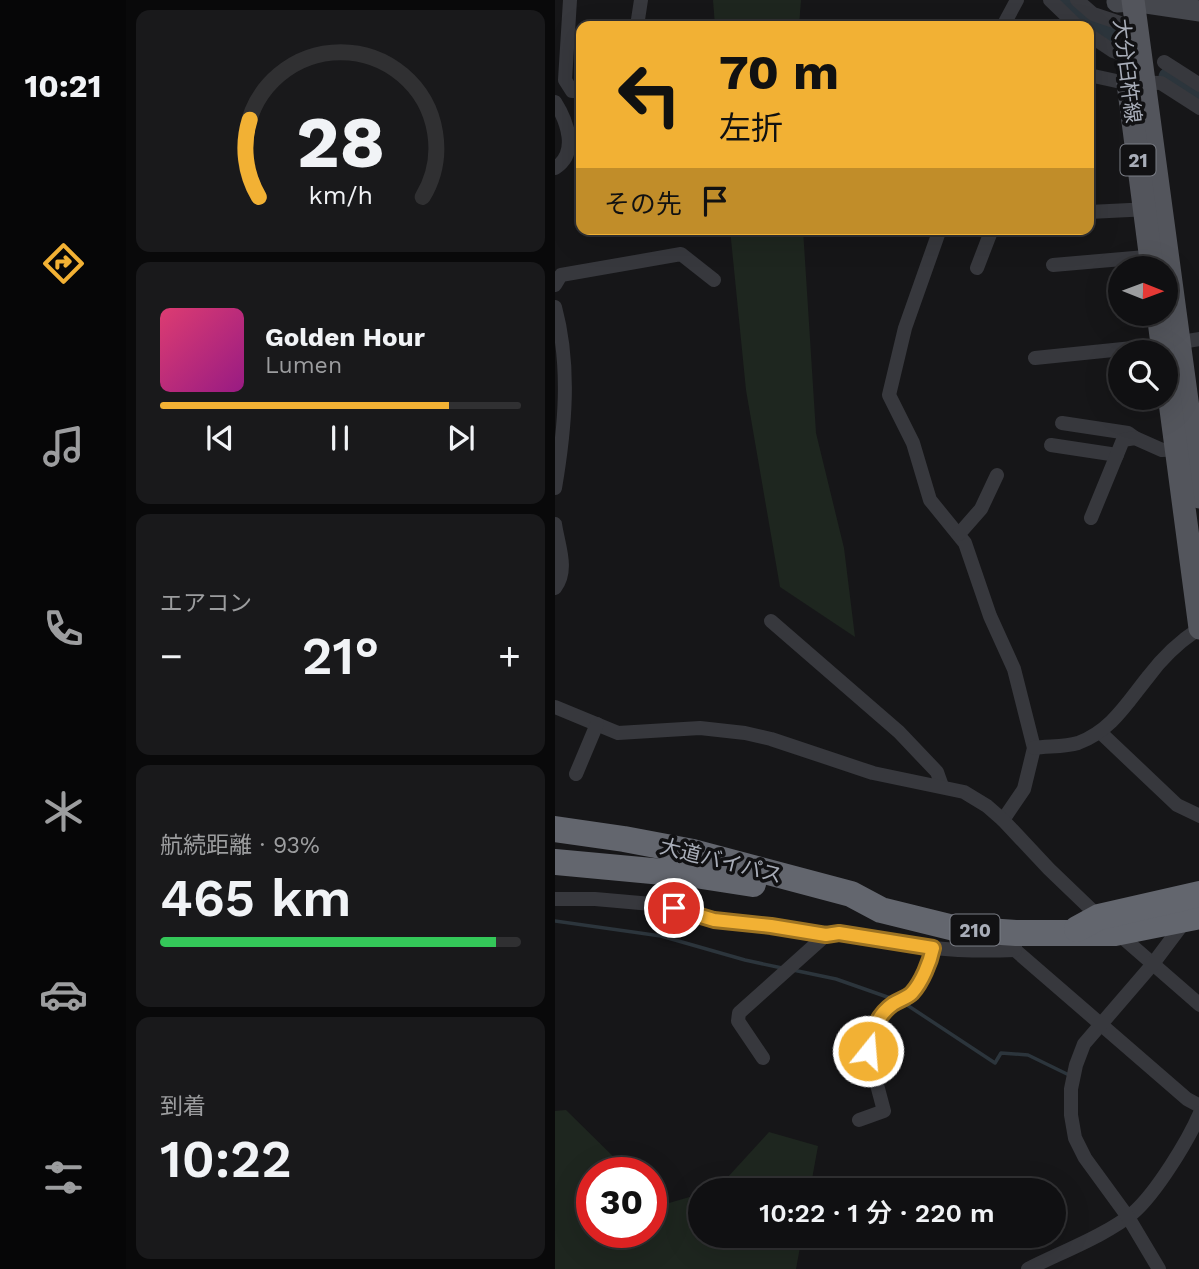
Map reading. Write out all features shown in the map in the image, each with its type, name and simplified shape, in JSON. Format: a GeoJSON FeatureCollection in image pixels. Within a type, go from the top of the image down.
{"type":"FeatureCollection","features":[{"type":"Feature","properties":{"kind":"highway","name":"大道バイパス"},"geometry":{"type":"LineString","coordinates":[[555,829],[693,852],[851,894],[881,910]]}},
{"type":"Feature","properties":{"kind":"highway","name":"大道バイパス"},"geometry":{"type":"LineString","coordinates":[[555,862],[730,880],[847,908],[881,910],[1015,942],[1107,925],[1194,917]]}},
{"type":"Feature","properties":{"kind":"highway","name":"大道バイパス"},"geometry":{"type":"LineString","coordinates":[[1107,925],[1199,894]]}},
{"type":"Feature","properties":{"kind":"main road","name":"大分臼杵線"},"geometry":{"type":"LineString","coordinates":[[1124,5],[1124,55],[1136,82]]}},
{"type":"Feature","properties":{"kind":"main road","name":"大分臼杵線"},"geometry":{"type":"LineString","coordinates":[[1124,5],[1153,208],[1156,256]]}},
{"type":"Feature","properties":{"kind":"main road","name":"大分臼杵線"},"geometry":{"type":"LineString","coordinates":[[1178,371],[1199,628]]}},
{"type":"Feature","properties":{"kind":"main road","name":"大分臼杵線"},"geometry":{"type":"LineString","coordinates":[[1175,410],[1199,498]]}},
{"type":"Feature","properties":{"kind":"street"},"geometry":{"type":"LineString","coordinates":[[570,0],[565,80],[572,91],[576,91]]}},
{"type":"Feature","properties":{"kind":"street"},"geometry":{"type":"LineString","coordinates":[[638,21],[641,0]]}},
{"type":"Feature","properties":{"kind":"street"},"geometry":{"type":"LineString","coordinates":[[1006,21],[1017,0]]}},
{"type":"Feature","properties":{"kind":"street"},"geometry":{"type":"LineString","coordinates":[[1050,0],[1072,21]]}},
{"type":"Feature","properties":{"kind":"street"},"geometry":{"type":"LineString","coordinates":[[1077,0],[1093,14],[1124,5],[1199,11]]}},
{"type":"Feature","properties":{"kind":"street"},"geometry":{"type":"LineString","coordinates":[[1094,38],[1124,55]]}},
{"type":"Feature","properties":{"kind":"street"},"geometry":{"type":"LineString","coordinates":[[1164,62],[1199,85]]}},
{"type":"Feature","properties":{"kind":"street"},"geometry":{"type":"LineString","coordinates":[[1094,76],[1107,80],[1161,83],[1199,108]]}},
{"type":"Feature","properties":{"kind":"street"},"geometry":{"type":"LineString","coordinates":[[555,102],[566,120],[569,135],[568,152],[561,164],[555,168]]}},
{"type":"Feature","properties":{"kind":"street"},"geometry":{"type":"LineString","coordinates":[[1094,212],[1153,208]]}},
{"type":"Feature","properties":{"kind":"street"},"geometry":{"type":"LineString","coordinates":[[938,235],[905,328],[889,395],[913,443],[930,500],[959,534],[990,616],[1014,668],[1034,748],[1024,789],[1003,820]]}},
{"type":"Feature","properties":{"kind":"street"},"geometry":{"type":"LineString","coordinates":[[977,268],[990,235]]}},
{"type":"Feature","properties":{"kind":"street"},"geometry":{"type":"LineString","coordinates":[[555,285],[561,275],[681,254],[714,280]]}},
{"type":"Feature","properties":{"kind":"street"},"geometry":{"type":"LineString","coordinates":[[1053,265],[1108,262]]}},
{"type":"Feature","properties":{"kind":"street"},"geometry":{"type":"LineString","coordinates":[[555,307],[566,369],[560,459],[555,488]]}},
{"type":"Feature","properties":{"kind":"street"},"geometry":{"type":"LineString","coordinates":[[1035,358],[1108,351]]}},
{"type":"Feature","properties":{"kind":"street"},"geometry":{"type":"LineString","coordinates":[[1061,424],[1128,433],[1162,450],[1184,449]]}},
{"type":"Feature","properties":{"kind":"street"},"geometry":{"type":"LineString","coordinates":[[1091,518],[1123,440],[1135,438]]}},
{"type":"Feature","properties":{"kind":"street"},"geometry":{"type":"LineString","coordinates":[[1051,445],[1117,455]]}},
{"type":"Feature","properties":{"kind":"street"},"geometry":{"type":"LineString","coordinates":[[959,534],[981,509],[997,475]]}},
{"type":"Feature","properties":{"kind":"street"},"geometry":{"type":"LineString","coordinates":[[555,524],[563,565],[562,579],[555,588]]}},
{"type":"Feature","properties":{"kind":"street"},"geometry":{"type":"LineString","coordinates":[[771,621],[899,732],[937,772],[942,786]]}},
{"type":"Feature","properties":{"kind":"street"},"geometry":{"type":"LineString","coordinates":[[1034,748],[1075,744],[1100,732],[1126,708],[1148,676],[1171,651],[1199,628]]}},
{"type":"Feature","properties":{"kind":"street"},"geometry":{"type":"LineString","coordinates":[[555,707],[618,733],[700,728],[727,729],[771,738],[873,773],[942,786],[974,797],[1003,820],[1107,925],[1199,1005]]}},
{"type":"Feature","properties":{"kind":"street"},"geometry":{"type":"LineString","coordinates":[[576,774],[597,724]]}},
{"type":"Feature","properties":{"kind":"street"},"geometry":{"type":"LineString","coordinates":[[1100,732],[1177,805],[1199,816]]}},
{"type":"Feature","properties":{"kind":"street"},"geometry":{"type":"LineString","coordinates":[[555,898],[663,905],[714,920],[826,935],[839,933],[933,948],[982,952],[1015,942],[1101,1025],[1187,1099],[1199,1106]]}},
{"type":"Feature","properties":{"kind":"street"},"geometry":{"type":"LineString","coordinates":[[1159,1269],[1128,1217],[1085,1158],[1075,1138],[1071,1115],[1071,1089],[1075,1065],[1084,1044],[1152,965],[1182,923],[1194,917]]}},
{"type":"Feature","properties":{"kind":"street"},"geometry":{"type":"LineString","coordinates":[[763,1058],[738,1021],[739,1013],[826,935]]}},
{"type":"Feature","properties":{"kind":"street"},"geometry":{"type":"LineString","coordinates":[[859,1120],[884,1111],[868,1051],[872,1032],[879,1017],[912,993],[930,961],[933,948]]}},
{"type":"Feature","properties":{"kind":"street"},"geometry":{"type":"LineString","coordinates":[[1028,1269],[1128,1217],[1149,1196],[1191,1134],[1199,1114]]}},
{"type":"Feature","properties":{"kind":"shaded area"},"geometry":{"type":"Polygon","coordinates":[[[713,0],[801,0],[799,21],[715,21],[713,0]]]}},
{"type":"Feature","properties":{"kind":"shaded area"},"geometry":{"type":"Polygon","coordinates":[[[731,235],[803,235],[816,433],[844,548],[855,637],[780,587],[746,390],[731,235]]]}},
{"type":"Feature","properties":{"kind":"shaded area"},"geometry":{"type":"Polygon","coordinates":[[[566,1110],[614,1157],[576,1157],[576,1248],[667,1248],[667,1204],[688,1197],[688,1248],[800,1248],[796,1269],[555,1269],[555,1111],[566,1110]]]}},
{"type":"Feature","properties":{"kind":"shaded area"},"geometry":{"type":"Polygon","coordinates":[[[769,1132],[818,1146],[812,1178],[727,1178],[769,1132]]]}},
{"type":"Feature","properties":{"kind":"waterway"},"geometry":{"type":"LineString","coordinates":[[1061,0],[1084,21]]}},
{"type":"Feature","properties":{"kind":"waterway"},"geometry":{"type":"LineString","coordinates":[[1094,27],[1109,37]]}},
{"type":"Feature","properties":{"kind":"waterway"},"geometry":{"type":"LineString","coordinates":[[1169,77],[1200,99]]}},
{"type":"Feature","properties":{"kind":"waterway"},"geometry":{"type":"LineString","coordinates":[[555,921],[661,936],[782,968]]}},
{"type":"Feature","properties":{"kind":"waterway"},"geometry":{"type":"LineString","coordinates":[[793,970],[836,979],[893,999]]}},
{"type":"Feature","properties":{"kind":"waterway"},"geometry":{"type":"LineString","coordinates":[[904,1003],[995,1063],[1001,1053],[1028,1055],[1069,1075]]}},
{"type":"Feature","properties":{"kind":"route"},"geometry":{"type":"LineString","coordinates":[[674,908],[714,920],[826,935],[839,933],[933,948],[930,961],[912,993],[879,1017],[868,1051]]}}]}
